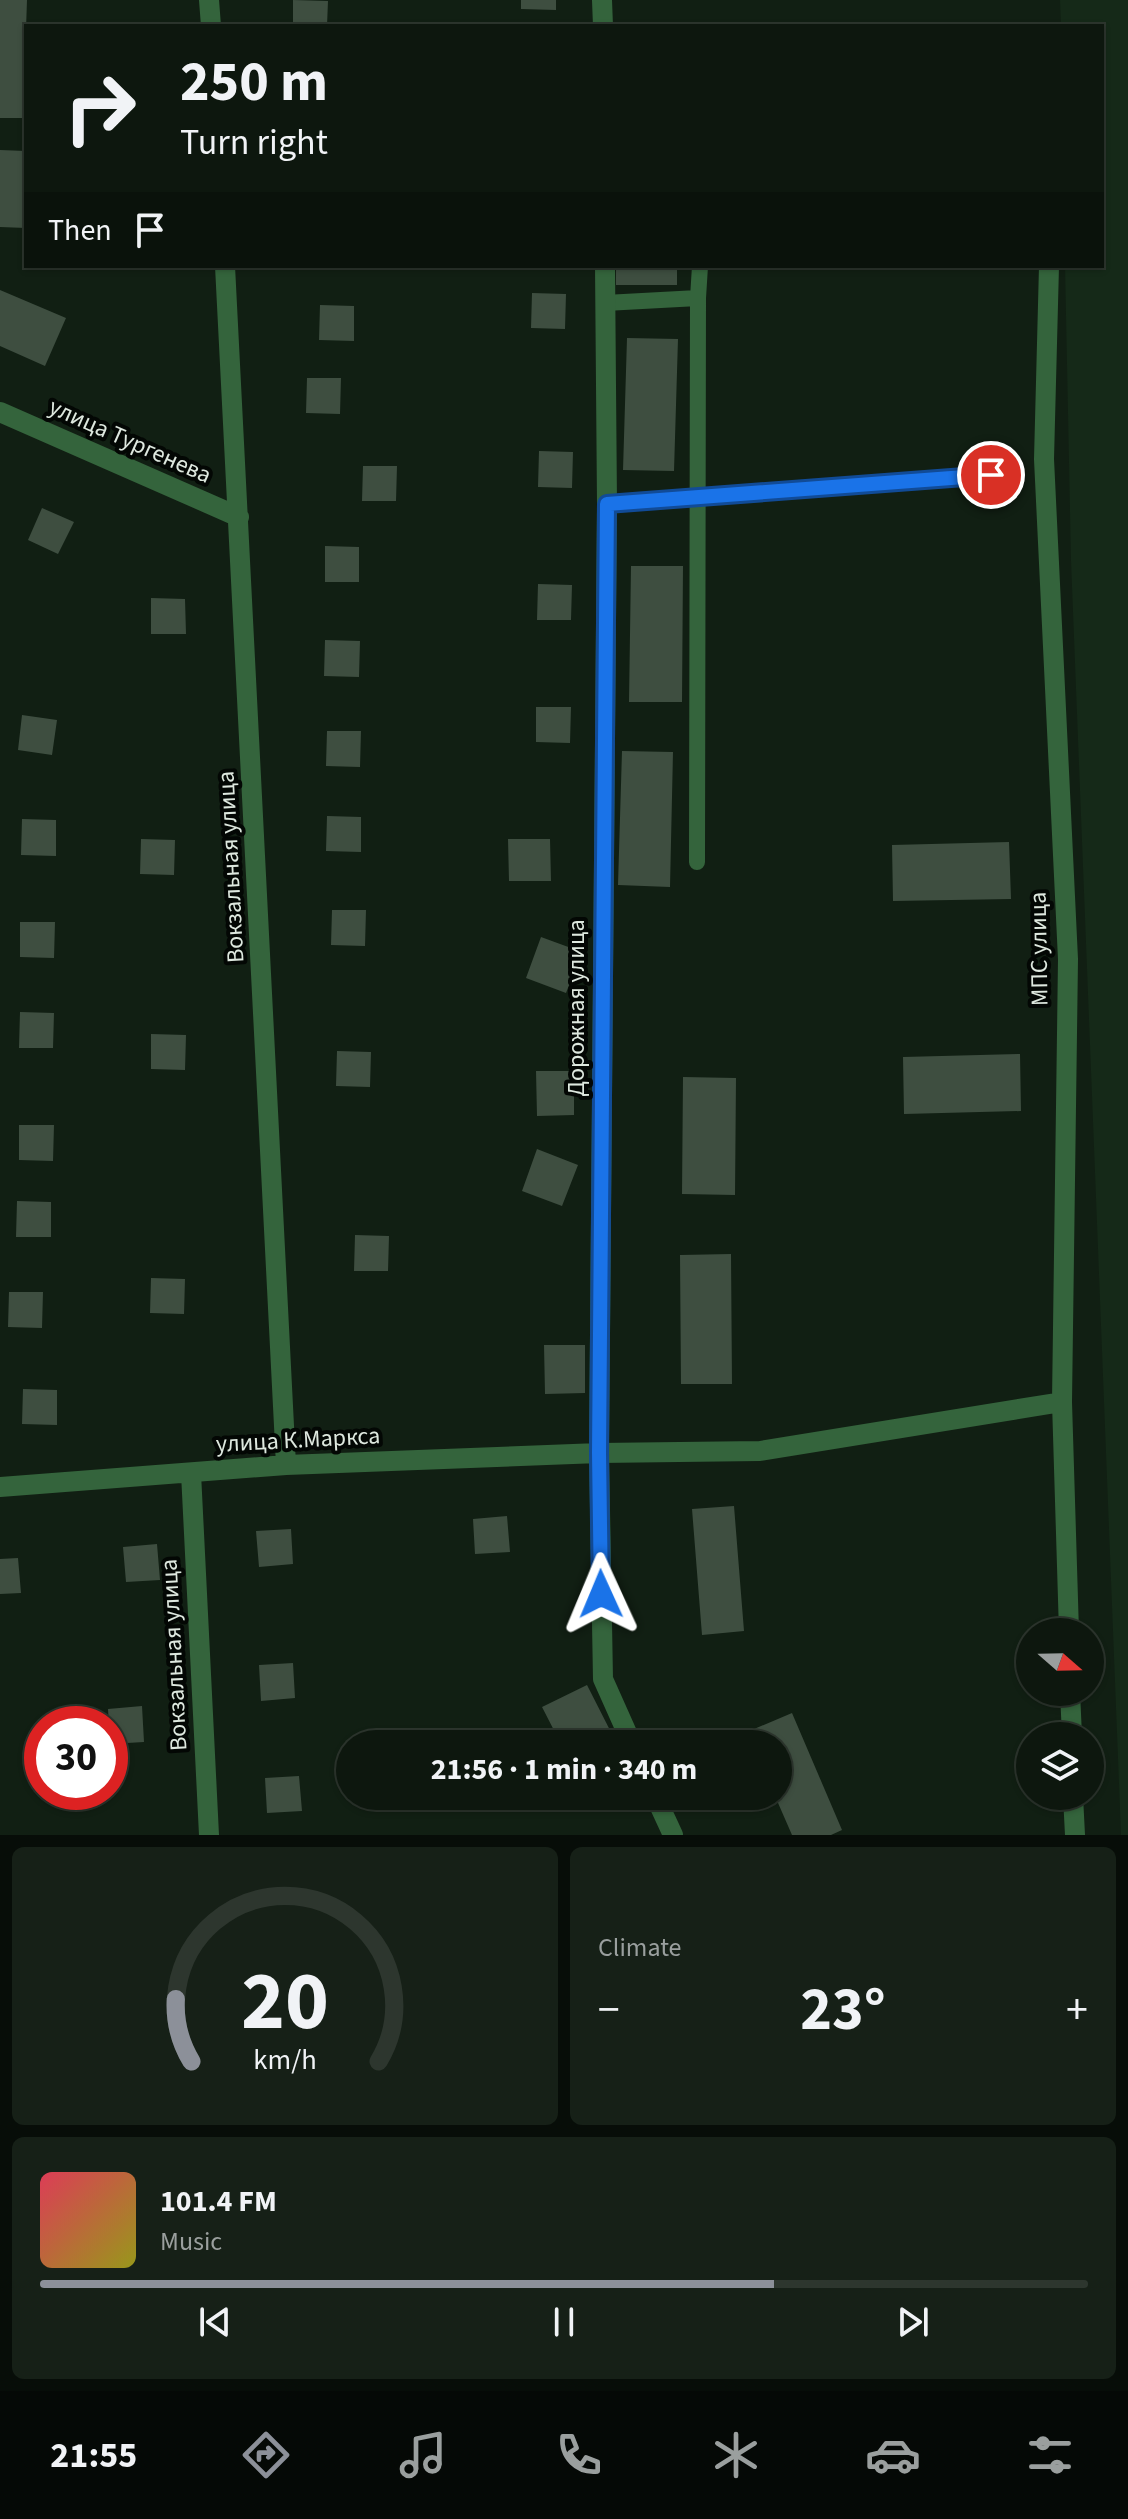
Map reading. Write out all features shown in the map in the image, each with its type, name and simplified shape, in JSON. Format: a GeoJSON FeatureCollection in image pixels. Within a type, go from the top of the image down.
{"type":"FeatureCollection","features":[{"type":"Feature","properties":{"kind":"street"},"geometry":{"type":"LineString","coordinates":[[209,0],[211,24]]}},
{"type":"Feature","properties":{"kind":"street"},"geometry":{"type":"LineString","coordinates":[[602,0],[603,24]]}},
{"type":"Feature","properties":{"kind":"street","name":"Вокзальная улица"},"geometry":{"type":"LineString","coordinates":[[225,268],[286,1465]]}},
{"type":"Feature","properties":{"kind":"street","name":"Дорожная улица"},"geometry":{"type":"LineString","coordinates":[[605,268],[607,504],[599,1453],[603,1679],[626,1730]]}},
{"type":"Feature","properties":{"kind":"street","name":"МПС улица"},"geometry":{"type":"LineString","coordinates":[[1049,268],[1044,459],[1068,959],[1062,1402],[1069,1618]]}},
{"type":"Feature","properties":{"kind":"street","name":"улица Тургенева"},"geometry":{"type":"LineString","coordinates":[[0,412],[239,517]]}},
{"type":"Feature","properties":{"kind":"street","name":"улица К.Маркса"},"geometry":{"type":"LineString","coordinates":[[0,1487],[286,1465],[599,1453],[760,1451],[1062,1402]]}},
{"type":"Feature","properties":{"kind":"street","name":"Вокзальная улица"},"geometry":{"type":"LineString","coordinates":[[191,1473],[209,1835]]}},
{"type":"Feature","properties":{"kind":"street"},"geometry":{"type":"LineString","coordinates":[[661,1810],[673,1835]]}},
{"type":"Feature","properties":{"kind":"street"},"geometry":{"type":"LineString","coordinates":[[1074,1810],[1075,1835]]}},
{"type":"Feature","properties":{"kind":"lane"},"geometry":{"type":"LineString","coordinates":[[697,862],[700,268]]}},
{"type":"Feature","properties":{"kind":"lane"},"geometry":{"type":"LineString","coordinates":[[605,303],[698,298]]}},
{"type":"Feature","properties":{"kind":"lane"},"geometry":{"type":"LineString","coordinates":[[607,504],[991,475]]}},
{"type":"Feature","properties":{"kind":"shaded area"},"geometry":{"type":"Polygon","coordinates":[[[1060,0],[1128,0],[1128,1835],[1121,1835],[1071,561],[1065,268],[1104,268],[1104,24],[1061,24],[1060,0]]]}},
{"type":"Feature","properties":{"kind":"building"},"geometry":{"type":"Polygon","coordinates":[[[0,0],[27,0],[23,118],[0,118],[0,0]]]}},
{"type":"Feature","properties":{"kind":"building"},"geometry":{"type":"Polygon","coordinates":[[[293,0],[328,1],[327,24],[293,24],[293,0]]]}},
{"type":"Feature","properties":{"kind":"building"},"geometry":{"type":"Polygon","coordinates":[[[521,0],[556,0],[556,10],[521,9],[521,0]]]}},
{"type":"Feature","properties":{"kind":"building"},"geometry":{"type":"Polygon","coordinates":[[[0,150],[24,151],[24,228],[0,227],[0,150]]]}},
{"type":"Feature","properties":{"kind":"building"},"geometry":{"type":"Polygon","coordinates":[[[616,268],[677,268],[677,285],[616,285],[616,268]]]}},
{"type":"Feature","properties":{"kind":"building"},"geometry":{"type":"Polygon","coordinates":[[[0,290],[66,318],[45,366],[0,346],[0,290]]]}},
{"type":"Feature","properties":{"kind":"building"},"geometry":{"type":"Polygon","coordinates":[[[532,293],[566,294],[565,329],[531,328],[532,293]]]}},
{"type":"Feature","properties":{"kind":"building"},"geometry":{"type":"Polygon","coordinates":[[[320,305],[354,306],[354,341],[319,340],[320,305]]]}},
{"type":"Feature","properties":{"kind":"building"},"geometry":{"type":"Polygon","coordinates":[[[627,338],[678,339],[674,471],[623,470],[627,338]]]}},
{"type":"Feature","properties":{"kind":"building"},"geometry":{"type":"Polygon","coordinates":[[[307,378],[341,378],[340,414],[306,413],[307,378]]]}},
{"type":"Feature","properties":{"kind":"building"},"geometry":{"type":"Polygon","coordinates":[[[539,451],[573,452],[572,488],[538,487],[539,451]]]}},
{"type":"Feature","properties":{"kind":"building"},"geometry":{"type":"Polygon","coordinates":[[[363,466],[397,466],[396,501],[362,501],[363,466]]]}},
{"type":"Feature","properties":{"kind":"building"},"geometry":{"type":"Polygon","coordinates":[[[42,508],[74,522],[58,554],[28,540],[42,508]]]}},
{"type":"Feature","properties":{"kind":"building"},"geometry":{"type":"Polygon","coordinates":[[[325,546],[359,547],[359,582],[325,582],[325,546]]]}},
{"type":"Feature","properties":{"kind":"building"},"geometry":{"type":"Polygon","coordinates":[[[631,566],[683,566],[682,702],[629,702],[631,566]]]}},
{"type":"Feature","properties":{"kind":"building"},"geometry":{"type":"Polygon","coordinates":[[[538,584],[572,585],[571,620],[537,620],[538,584]]]}},
{"type":"Feature","properties":{"kind":"building"},"geometry":{"type":"Polygon","coordinates":[[[151,598],[185,599],[186,634],[151,634],[151,598]]]}},
{"type":"Feature","properties":{"kind":"building"},"geometry":{"type":"Polygon","coordinates":[[[325,640],[360,641],[359,677],[324,676],[325,640]]]}},
{"type":"Feature","properties":{"kind":"building"},"geometry":{"type":"Polygon","coordinates":[[[536,707],[571,707],[570,743],[536,742],[536,707]]]}},
{"type":"Feature","properties":{"kind":"building"},"geometry":{"type":"Polygon","coordinates":[[[22,715],[57,720],[52,755],[18,750],[22,715]]]}},
{"type":"Feature","properties":{"kind":"building"},"geometry":{"type":"Polygon","coordinates":[[[327,731],[361,731],[360,767],[326,766],[327,731]]]}},
{"type":"Feature","properties":{"kind":"building"},"geometry":{"type":"Polygon","coordinates":[[[622,751],[673,752],[670,887],[618,885],[622,751]]]}},
{"type":"Feature","properties":{"kind":"building"},"geometry":{"type":"Polygon","coordinates":[[[327,816],[361,817],[361,852],[326,851],[327,816]]]}},
{"type":"Feature","properties":{"kind":"building"},"geometry":{"type":"Polygon","coordinates":[[[22,819],[56,820],[56,856],[21,855],[22,819]]]}},
{"type":"Feature","properties":{"kind":"building"},"geometry":{"type":"Polygon","coordinates":[[[141,839],[175,840],[174,875],[140,874],[141,839]]]}},
{"type":"Feature","properties":{"kind":"building"},"geometry":{"type":"Polygon","coordinates":[[[508,839],[550,839],[551,881],[509,881],[508,839]]]}},
{"type":"Feature","properties":{"kind":"building"},"geometry":{"type":"Polygon","coordinates":[[[1009,842],[1011,899],[893,901],[892,845],[1009,842]]]}},
{"type":"Feature","properties":{"kind":"building"},"geometry":{"type":"Polygon","coordinates":[[[332,910],[366,910],[365,946],[331,945],[332,910]]]}},
{"type":"Feature","properties":{"kind":"building"},"geometry":{"type":"Polygon","coordinates":[[[20,922],[55,922],[54,958],[20,957],[20,922]]]}},
{"type":"Feature","properties":{"kind":"building"},"geometry":{"type":"Polygon","coordinates":[[[541,937],[582,952],[566,993],[526,978],[541,937]]]}},
{"type":"Feature","properties":{"kind":"building"},"geometry":{"type":"Polygon","coordinates":[[[20,1012],[54,1013],[53,1048],[19,1048],[20,1012]]]}},
{"type":"Feature","properties":{"kind":"building"},"geometry":{"type":"Polygon","coordinates":[[[151,1034],[186,1035],[185,1070],[151,1069],[151,1034]]]}},
{"type":"Feature","properties":{"kind":"building"},"geometry":{"type":"Polygon","coordinates":[[[337,1051],[371,1052],[370,1087],[336,1086],[337,1051]]]}},
{"type":"Feature","properties":{"kind":"building"},"geometry":{"type":"Polygon","coordinates":[[[1020,1054],[1021,1111],[904,1114],[903,1057],[1020,1054]]]}},
{"type":"Feature","properties":{"kind":"building"},"geometry":{"type":"Polygon","coordinates":[[[536,1071],[574,1071],[574,1115],[537,1116],[536,1071]]]}},
{"type":"Feature","properties":{"kind":"building"},"geometry":{"type":"Polygon","coordinates":[[[683,1077],[736,1078],[735,1195],[682,1194],[683,1077]]]}},
{"type":"Feature","properties":{"kind":"building"},"geometry":{"type":"Polygon","coordinates":[[[19,1125],[54,1125],[53,1161],[19,1160],[19,1125]]]}},
{"type":"Feature","properties":{"kind":"building"},"geometry":{"type":"Polygon","coordinates":[[[537,1149],[578,1165],[562,1206],[522,1191],[537,1149]]]}},
{"type":"Feature","properties":{"kind":"building"},"geometry":{"type":"Polygon","coordinates":[[[17,1201],[51,1202],[51,1237],[16,1237],[17,1201]]]}},
{"type":"Feature","properties":{"kind":"building"},"geometry":{"type":"Polygon","coordinates":[[[355,1235],[389,1236],[388,1271],[354,1271],[355,1235]]]}},
{"type":"Feature","properties":{"kind":"building"},"geometry":{"type":"Polygon","coordinates":[[[731,1254],[732,1384],[681,1384],[680,1255],[731,1254]]]}},
{"type":"Feature","properties":{"kind":"building"},"geometry":{"type":"Polygon","coordinates":[[[151,1278],[185,1279],[184,1314],[150,1313],[151,1278]]]}},
{"type":"Feature","properties":{"kind":"building"},"geometry":{"type":"Polygon","coordinates":[[[9,1292],[43,1292],[42,1328],[8,1327],[9,1292]]]}},
{"type":"Feature","properties":{"kind":"building"},"geometry":{"type":"Polygon","coordinates":[[[544,1345],[585,1345],[585,1393],[545,1394],[544,1345]]]}},
{"type":"Feature","properties":{"kind":"building"},"geometry":{"type":"Polygon","coordinates":[[[23,1389],[57,1390],[57,1425],[22,1424],[23,1389]]]}},
{"type":"Feature","properties":{"kind":"building"},"geometry":{"type":"Polygon","coordinates":[[[734,1506],[744,1631],[702,1635],[692,1509],[734,1506]]]}},
{"type":"Feature","properties":{"kind":"building"},"geometry":{"type":"Polygon","coordinates":[[[507,1516],[510,1552],[475,1554],[473,1519],[507,1516]]]}},
{"type":"Feature","properties":{"kind":"building"},"geometry":{"type":"Polygon","coordinates":[[[291,1529],[293,1564],[259,1567],[256,1531],[291,1529]]]}},
{"type":"Feature","properties":{"kind":"building"},"geometry":{"type":"Polygon","coordinates":[[[157,1544],[160,1580],[126,1582],[123,1547],[157,1544]]]}},
{"type":"Feature","properties":{"kind":"building"},"geometry":{"type":"Polygon","coordinates":[[[18,1558],[21,1593],[0,1594],[0,1559],[18,1558]]]}},
{"type":"Feature","properties":{"kind":"building"},"geometry":{"type":"Polygon","coordinates":[[[293,1663],[295,1698],[261,1701],[259,1665],[293,1663]]]}},
{"type":"Feature","properties":{"kind":"building"},"geometry":{"type":"Polygon","coordinates":[[[587,1685],[610,1730],[554,1730],[542,1707],[587,1685]]]}},
{"type":"Feature","properties":{"kind":"building"},"geometry":{"type":"Polygon","coordinates":[[[142,1706],[144,1742],[128,1743],[128,1707],[142,1706]]]}},
{"type":"Feature","properties":{"kind":"building"},"geometry":{"type":"Polygon","coordinates":[[[792,1713],[842,1830],[831,1835],[792,1835],[781,1810],[792,1810],[792,1730],[752,1730],[792,1713]]]}},
{"type":"Feature","properties":{"kind":"building"},"geometry":{"type":"Polygon","coordinates":[[[299,1776],[302,1811],[267,1813],[265,1778],[299,1776]]]}},
{"type":"Feature","properties":{"kind":"route"},"geometry":{"type":"LineString","coordinates":[[601,1594],[599,1453],[607,504],[991,475]]}}]}
